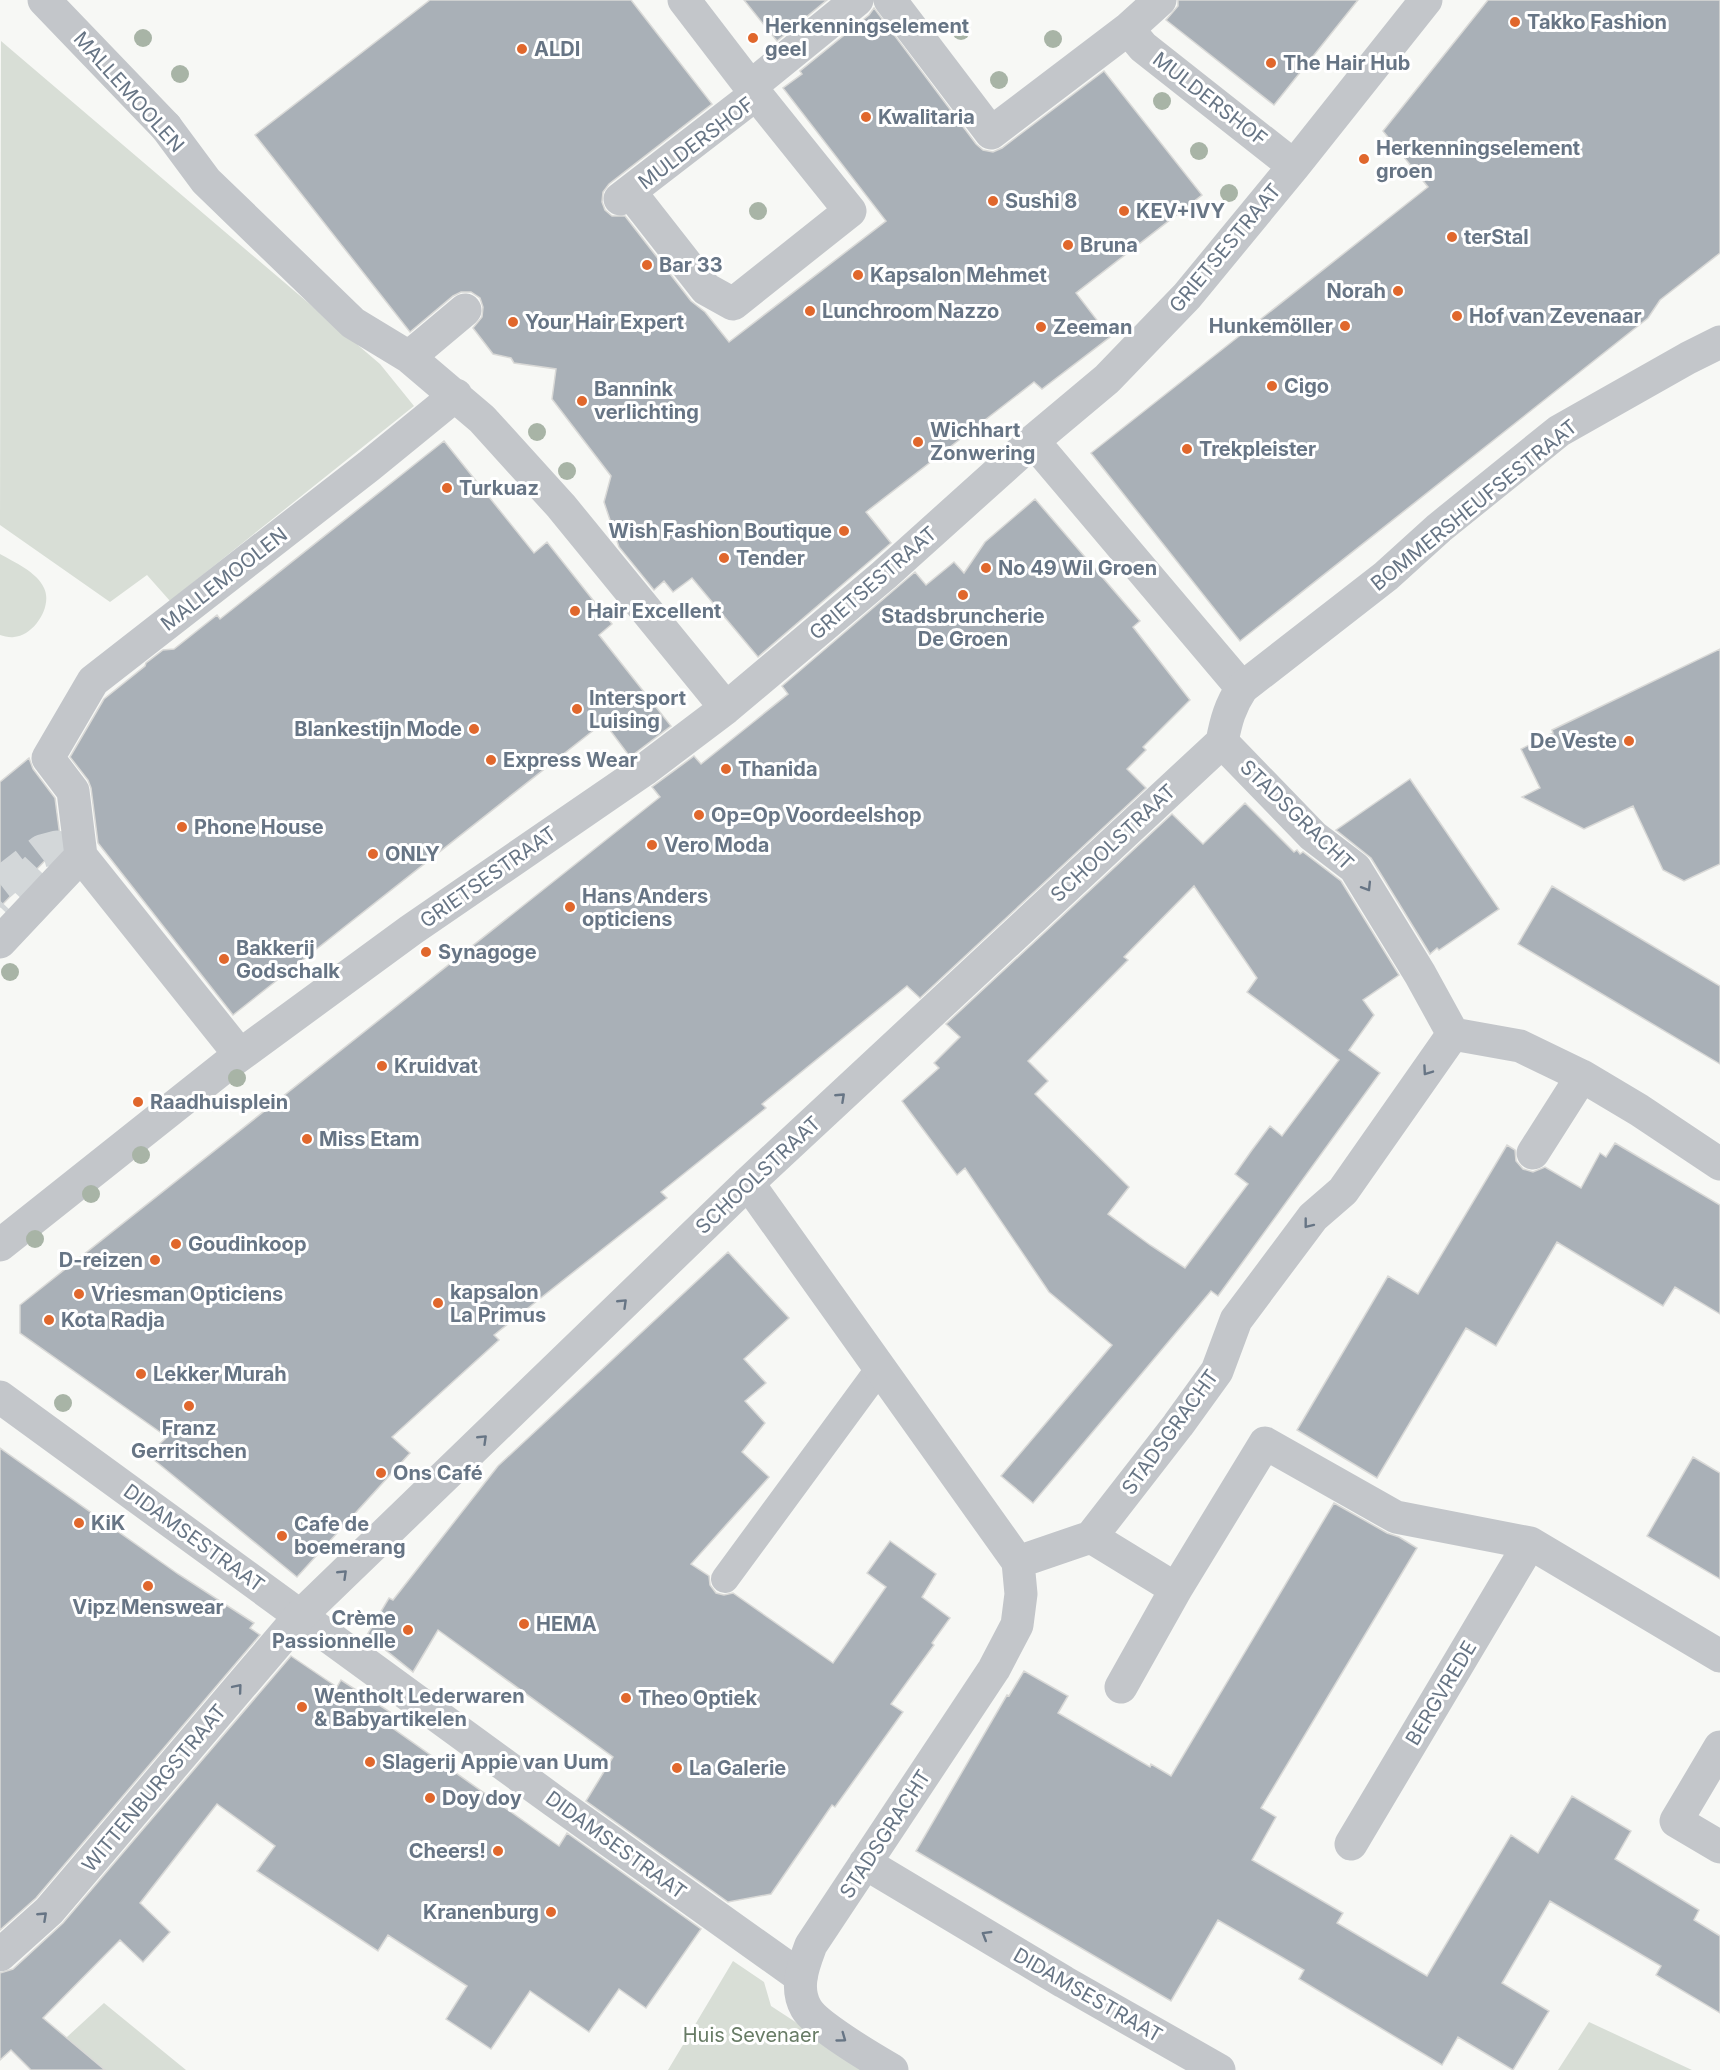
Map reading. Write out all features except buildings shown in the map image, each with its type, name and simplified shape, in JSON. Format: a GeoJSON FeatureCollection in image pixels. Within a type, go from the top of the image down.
{"type":"FeatureCollection","features":[{"type":"Feature","properties":{"kind":"street","name":"MALLEMOOLEN"},"geometry":{"type":"LineString","coordinates":[[44,0],[166,128],[206,181],[345,316],[408,357],[482,419],[561,506],[726,708]]}},
{"type":"Feature","properties":{"kind":"street"},"geometry":{"type":"LineString","coordinates":[[684,0],[753,90]]}},
{"type":"Feature","properties":{"kind":"street","name":"MULDERSHOF"},"geometry":{"type":"LineString","coordinates":[[753,90],[850,211],[733,304],[700,294],[625,196],[857,0]]}},
{"type":"Feature","properties":{"kind":"street"},"geometry":{"type":"LineString","coordinates":[[890,0],[992,133],[1128,29],[1160,0]]}},
{"type":"Feature","properties":{"kind":"street","name":"GRIETSESTRAAT"},"geometry":{"type":"LineString","coordinates":[[234,1060],[411,930],[644,770],[726,708],[884,575],[1107,378],[1187,296],[1294,166],[1425,0]]}},
{"type":"Feature","properties":{"kind":"street","name":"MULDERSHOF"},"geometry":{"type":"LineString","coordinates":[[1128,29],[1143,47],[1294,166]]}},
{"type":"Feature","properties":{"kind":"street"},"geometry":{"type":"LineString","coordinates":[[408,357],[465,310]]}},
{"type":"Feature","properties":{"kind":"street","name":"BOMMERSHEUFSESTRAAT"},"geometry":{"type":"LineString","coordinates":[[1242,688],[1386,576],[1439,528],[1559,431],[1720,342]]}},
{"type":"Feature","properties":{"kind":"street","name":"MALLEMOOLEN"},"geometry":{"type":"LineString","coordinates":[[81,856],[73,791],[48,758],[93,681],[369,466],[456,395]]}},
{"type":"Feature","properties":{"kind":"street"},"geometry":{"type":"LineString","coordinates":[[1033,441],[1242,688],[1232,702],[1222,742]]}},
{"type":"Feature","properties":{"kind":"street","name":"STADSGRACHT"},"geometry":{"type":"LineString","coordinates":[[1091,1537],[1217,1371],[1236,1320],[1313,1217],[1343,1191],[1453,1034],[1420,974],[1355,868],[1313,836],[1222,742]]}},
{"type":"Feature","properties":{"kind":"street","name":"SCHOOLSTRAAT"},"geometry":{"type":"LineString","coordinates":[[301,1615],[748,1183],[1222,742]]}},
{"type":"Feature","properties":{"kind":"street"},"geometry":{"type":"LineString","coordinates":[[0,942],[81,856],[234,1060],[0,1245]]}},
{"type":"Feature","properties":{"kind":"street"},"geometry":{"type":"LineString","coordinates":[[1453,1034],[1520,1046],[1582,1076],[1639,1110],[1720,1164]]}},
{"type":"Feature","properties":{"kind":"street"},"geometry":{"type":"LineString","coordinates":[[1533,1153],[1582,1076]]}},
{"type":"Feature","properties":{"kind":"street"},"geometry":{"type":"LineString","coordinates":[[748,1183],[1018,1562],[1091,1537],[1176,1589]]}},
{"type":"Feature","properties":{"kind":"street","name":"DIDAMSESTRAAT"},"geometry":{"type":"LineString","coordinates":[[0,1397],[554,1801],[801,1977]]}},
{"type":"Feature","properties":{"kind":"street"},"geometry":{"type":"LineString","coordinates":[[1121,1687],[1176,1589],[1265,1443],[1396,1517],[1530,1543],[1720,1656]]}},
{"type":"Feature","properties":{"kind":"street","name":"BERGVREDE"},"geometry":{"type":"LineString","coordinates":[[1351,1844],[1530,1543]]}},
{"type":"Feature","properties":{"kind":"street","name":"STADSGRACHT"},"geometry":{"type":"LineString","coordinates":[[801,1977],[812,1945],[994,1669],[1017,1625],[1021,1594],[1018,1562]]}},
{"type":"Feature","properties":{"kind":"street","name":"WITTENBURGSTRAAT"},"geometry":{"type":"LineString","coordinates":[[0,1955],[50,1911],[301,1615]]}},
{"type":"Feature","properties":{"kind":"street"},"geometry":{"type":"LineString","coordinates":[[1720,1747],[1676,1821],[1720,1847]]}},
{"type":"Feature","properties":{"kind":"street","name":"DIDAMSESTRAAT"},"geometry":{"type":"LineString","coordinates":[[866,1863],[1064,1982],[1219,2070]]}},
{"type":"Feature","properties":{"kind":"street"},"geometry":{"type":"LineString","coordinates":[[801,1977],[802,1996],[811,2014],[847,2042],[892,2070]]}},
{"type":"Feature","properties":{"kind":"lane"},"geometry":{"type":"LineString","coordinates":[[725,1580],[880,1368]]}},
{"type":"Feature","properties":{"kind":"green space"},"geometry":{"type":"Polygon","coordinates":[[[1,41],[380,364],[414,406],[170,601],[147,575],[110,602],[0,525],[1,41]]]}},
{"type":"Feature","properties":{"kind":"green space"},"geometry":{"type":"Polygon","coordinates":[[[0,554],[36,577],[41,582],[46,595],[44,611],[35,626],[14,637],[0,635],[0,554]]]}},
{"type":"Feature","properties":{"kind":"green space","name":"Huis Sevenaer"},"geometry":{"type":"Polygon","coordinates":[[[733,1961],[764,1982],[771,2006],[869,2070],[668,2070],[733,1961]]]}},
{"type":"Feature","properties":{"kind":"green space"},"geometry":{"type":"Polygon","coordinates":[[[104,2003],[186,2070],[31,2070],[104,2003]]]}},
{"type":"Feature","properties":{"kind":"green space"},"geometry":{"type":"Polygon","coordinates":[[[1589,2022],[1692,2070],[1558,2070],[1589,2022]]]}},
{"type":"Feature","properties":{"kind":"tunnel"},"geometry":{"type":"LineString","coordinates":[[0,884],[42,851],[57,847],[0,907]]}},
{"type":"Feature","properties":{"kind":"place","name":"Takko Fashion"},"geometry":{"type":"Point","coordinates":[1515,22]}},
{"type":"Feature","properties":{"kind":"place","name":"Herkenningselement geel"},"geometry":{"type":"Point","coordinates":[753,38]}},
{"type":"Feature","properties":{"kind":"place","name":"ALDI"},"geometry":{"type":"Point","coordinates":[522,49]}},
{"type":"Feature","properties":{"kind":"place","name":"The Hair Hub"},"geometry":{"type":"Point","coordinates":[1271,63]}},
{"type":"Feature","properties":{"kind":"place","name":"Kwalitaria"},"geometry":{"type":"Point","coordinates":[866,117]}},
{"type":"Feature","properties":{"kind":"place","name":"Herkenningselement groen"},"geometry":{"type":"Point","coordinates":[1364,159]}},
{"type":"Feature","properties":{"kind":"place","name":"Sushi 8"},"geometry":{"type":"Point","coordinates":[993,201]}},
{"type":"Feature","properties":{"kind":"place","name":"KEV+IVY"},"geometry":{"type":"Point","coordinates":[1124,211]}},
{"type":"Feature","properties":{"kind":"place","name":"terStal"},"geometry":{"type":"Point","coordinates":[1452,237]}},
{"type":"Feature","properties":{"kind":"place","name":"Bruna"},"geometry":{"type":"Point","coordinates":[1068,245]}},
{"type":"Feature","properties":{"kind":"place","name":"Bar 33"},"geometry":{"type":"Point","coordinates":[647,265]}},
{"type":"Feature","properties":{"kind":"place","name":"Kapsalon Mehmet"},"geometry":{"type":"Point","coordinates":[858,275]}},
{"type":"Feature","properties":{"kind":"place","name":"Norah"},"geometry":{"type":"Point","coordinates":[1398,291]}},
{"type":"Feature","properties":{"kind":"place","name":"Lunchroom Nazzo"},"geometry":{"type":"Point","coordinates":[810,311]}},
{"type":"Feature","properties":{"kind":"place","name":"Hof van Zevenaar"},"geometry":{"type":"Point","coordinates":[1457,316]}},
{"type":"Feature","properties":{"kind":"place","name":"Your Hair Expert"},"geometry":{"type":"Point","coordinates":[513,322]}},
{"type":"Feature","properties":{"kind":"place","name":"Hunkemöller"},"geometry":{"type":"Point","coordinates":[1345,326]}},
{"type":"Feature","properties":{"kind":"place","name":"Zeeman"},"geometry":{"type":"Point","coordinates":[1041,327]}},
{"type":"Feature","properties":{"kind":"place","name":"Cigo"},"geometry":{"type":"Point","coordinates":[1272,386]}},
{"type":"Feature","properties":{"kind":"place","name":"Bannink verlichting"},"geometry":{"type":"Point","coordinates":[582,401]}},
{"type":"Feature","properties":{"kind":"place","name":"Wichhart Zonwering"},"geometry":{"type":"Point","coordinates":[918,442]}},
{"type":"Feature","properties":{"kind":"place","name":"Trekpleister"},"geometry":{"type":"Point","coordinates":[1187,449]}},
{"type":"Feature","properties":{"kind":"place","name":"Turkuaz"},"geometry":{"type":"Point","coordinates":[447,488]}},
{"type":"Feature","properties":{"kind":"place","name":"Wish Fashion Boutique"},"geometry":{"type":"Point","coordinates":[844,531]}},
{"type":"Feature","properties":{"kind":"place","name":"Tender"},"geometry":{"type":"Point","coordinates":[724,558]}},
{"type":"Feature","properties":{"kind":"place","name":"No 49 Wil Groen"},"geometry":{"type":"Point","coordinates":[986,568]}},
{"type":"Feature","properties":{"kind":"place","name":"Stadsbruncherie De Groen"},"geometry":{"type":"Point","coordinates":[963,595]}},
{"type":"Feature","properties":{"kind":"place","name":"Hair Excellent"},"geometry":{"type":"Point","coordinates":[575,611]}},
{"type":"Feature","properties":{"kind":"place","name":"Intersport Luising"},"geometry":{"type":"Point","coordinates":[577,709]}},
{"type":"Feature","properties":{"kind":"place","name":"Blankestijn Mode"},"geometry":{"type":"Point","coordinates":[474,729]}},
{"type":"Feature","properties":{"kind":"place","name":"De Veste"},"geometry":{"type":"Point","coordinates":[1629,741]}},
{"type":"Feature","properties":{"kind":"place","name":"Express Wear"},"geometry":{"type":"Point","coordinates":[491,760]}},
{"type":"Feature","properties":{"kind":"place","name":"Thanida"},"geometry":{"type":"Point","coordinates":[726,769]}},
{"type":"Feature","properties":{"kind":"place","name":"Op=Op Voordeelshop"},"geometry":{"type":"Point","coordinates":[699,815]}},
{"type":"Feature","properties":{"kind":"place","name":"Phone House"},"geometry":{"type":"Point","coordinates":[182,827]}},
{"type":"Feature","properties":{"kind":"place","name":"Vero Moda"},"geometry":{"type":"Point","coordinates":[652,845]}},
{"type":"Feature","properties":{"kind":"place","name":"ONLY"},"geometry":{"type":"Point","coordinates":[373,854]}},
{"type":"Feature","properties":{"kind":"place","name":"Hans Anders opticiens"},"geometry":{"type":"Point","coordinates":[570,907]}},
{"type":"Feature","properties":{"kind":"place","name":"Synagoge"},"geometry":{"type":"Point","coordinates":[426,952]}},
{"type":"Feature","properties":{"kind":"place","name":"Bakkerij Godschalk"},"geometry":{"type":"Point","coordinates":[224,959]}},
{"type":"Feature","properties":{"kind":"place","name":"Kruidvat"},"geometry":{"type":"Point","coordinates":[382,1066]}},
{"type":"Feature","properties":{"kind":"place","name":"Raadhuisplein"},"geometry":{"type":"Point","coordinates":[138,1102]}},
{"type":"Feature","properties":{"kind":"place","name":"Miss Etam"},"geometry":{"type":"Point","coordinates":[307,1139]}},
{"type":"Feature","properties":{"kind":"place","name":"Goudinkoop"},"geometry":{"type":"Point","coordinates":[176,1244]}},
{"type":"Feature","properties":{"kind":"place","name":"D-reizen"},"geometry":{"type":"Point","coordinates":[155,1260]}},
{"type":"Feature","properties":{"kind":"place","name":"Vriesman Opticiens"},"geometry":{"type":"Point","coordinates":[79,1294]}},
{"type":"Feature","properties":{"kind":"place","name":"kapsalon La Primus"},"geometry":{"type":"Point","coordinates":[438,1303]}},
{"type":"Feature","properties":{"kind":"place","name":"Kota Radja"},"geometry":{"type":"Point","coordinates":[49,1320]}},
{"type":"Feature","properties":{"kind":"place","name":"Lekker Murah"},"geometry":{"type":"Point","coordinates":[141,1374]}},
{"type":"Feature","properties":{"kind":"place","name":"Franz Gerritschen"},"geometry":{"type":"Point","coordinates":[189,1406]}},
{"type":"Feature","properties":{"kind":"place","name":"Ons Café"},"geometry":{"type":"Point","coordinates":[381,1473]}},
{"type":"Feature","properties":{"kind":"place","name":"KiK"},"geometry":{"type":"Point","coordinates":[79,1523]}},
{"type":"Feature","properties":{"kind":"place","name":"Cafe de boemerang"},"geometry":{"type":"Point","coordinates":[282,1536]}},
{"type":"Feature","properties":{"kind":"place","name":"Vipz Menswear"},"geometry":{"type":"Point","coordinates":[148,1586]}},
{"type":"Feature","properties":{"kind":"place","name":"HEMA"},"geometry":{"type":"Point","coordinates":[524,1624]}},
{"type":"Feature","properties":{"kind":"place","name":"Crème Passionnelle"},"geometry":{"type":"Point","coordinates":[408,1630]}},
{"type":"Feature","properties":{"kind":"place","name":"Theo Optiek"},"geometry":{"type":"Point","coordinates":[626,1698]}},
{"type":"Feature","properties":{"kind":"place","name":"Wentholt Lederwaren & Babyartikelen"},"geometry":{"type":"Point","coordinates":[302,1707]}},
{"type":"Feature","properties":{"kind":"place","name":"Slagerij Appie van Uum"},"geometry":{"type":"Point","coordinates":[370,1762]}},
{"type":"Feature","properties":{"kind":"place","name":"La Galerie"},"geometry":{"type":"Point","coordinates":[677,1768]}},
{"type":"Feature","properties":{"kind":"place","name":"Doy doy"},"geometry":{"type":"Point","coordinates":[430,1798]}},
{"type":"Feature","properties":{"kind":"place","name":"Cheers!"},"geometry":{"type":"Point","coordinates":[498,1851]}},
{"type":"Feature","properties":{"kind":"place","name":"Kranenburg"},"geometry":{"type":"Point","coordinates":[551,1912]}}]}
